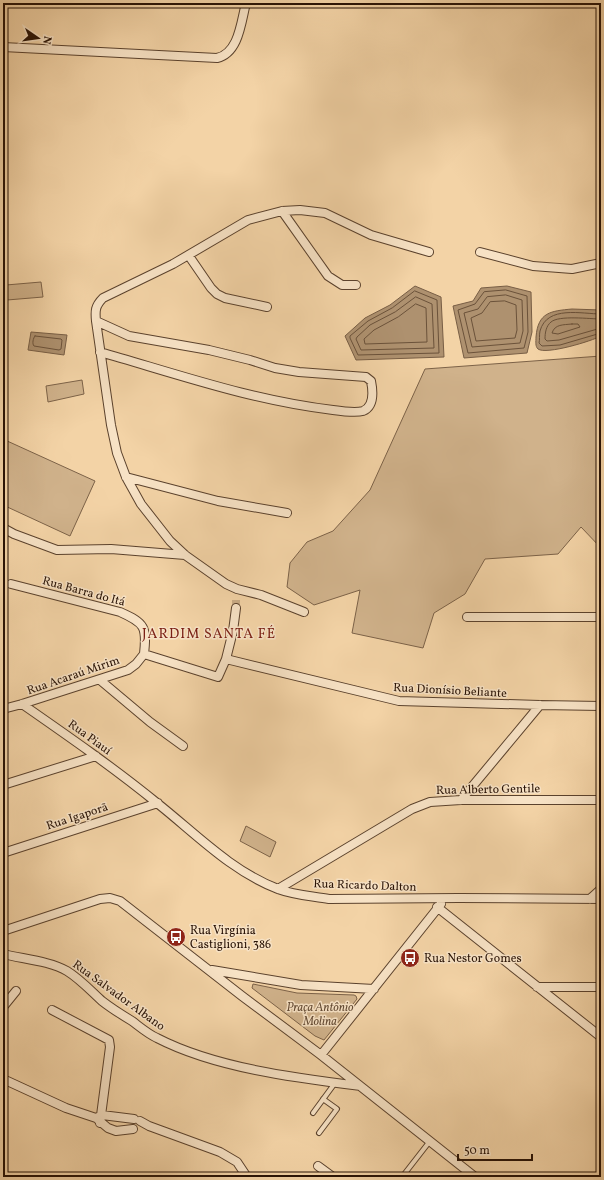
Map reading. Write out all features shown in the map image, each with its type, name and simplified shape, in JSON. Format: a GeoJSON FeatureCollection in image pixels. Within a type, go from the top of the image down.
{"type":"FeatureCollection","features":[{"type":"Feature","properties":{"kind":"street"},"geometry":{"type":"LineString","coordinates":[[3,47],[217,58],[226,56],[235,45],[246,3]]}},
{"type":"Feature","properties":{"kind":"street"},"geometry":{"type":"LineString","coordinates":[[304,612],[261,594],[236,592],[185,555],[170,541],[141,504],[126,477],[117,453],[111,425],[100,352],[95,310],[97,304],[103,298],[189,256],[248,220],[282,211],[300,210],[324,213],[371,235],[430,252]]}},
{"type":"Feature","properties":{"kind":"street"},"geometry":{"type":"LineString","coordinates":[[282,211],[328,276],[342,285],[356,285]]}},
{"type":"Feature","properties":{"kind":"street"},"geometry":{"type":"LineString","coordinates":[[480,252],[533,266],[572,268],[601,263]]}},
{"type":"Feature","properties":{"kind":"street"},"geometry":{"type":"LineString","coordinates":[[189,256],[211,288],[217,294],[225,298],[266,307]]}},
{"type":"Feature","properties":{"kind":"street"},"geometry":{"type":"LineString","coordinates":[[96,321],[129,336],[209,350],[275,368],[299,372],[366,377],[371,381],[373,393],[370,405],[363,411],[309,407],[235,391],[100,352]]}},
{"type":"Feature","properties":{"kind":"street"},"geometry":{"type":"LineString","coordinates":[[126,477],[218,501],[286,513]]}},
{"type":"Feature","properties":{"kind":"street"},"geometry":{"type":"LineString","coordinates":[[3,528],[14,534],[56,550],[111,549],[185,555]]}},
{"type":"Feature","properties":{"kind":"street","name":"Rua Barra do Itá"},"geometry":{"type":"LineString","coordinates":[[11,584],[120,612],[134,618],[142,625],[146,637],[144,654]]}},
{"type":"Feature","properties":{"kind":"street"},"geometry":{"type":"LineString","coordinates":[[144,654],[218,677],[226,659],[233,631],[236,608]]}},
{"type":"Feature","properties":{"kind":"street"},"geometry":{"type":"LineString","coordinates":[[467,617],[601,617]]}},
{"type":"Feature","properties":{"kind":"street","name":"Rua Acaraú Mirim"},"geometry":{"type":"LineString","coordinates":[[22,704],[128,670],[136,664],[144,654]]}},
{"type":"Feature","properties":{"kind":"street","name":"Rua Dionísio Beliante"},"geometry":{"type":"LineString","coordinates":[[226,659],[399,701],[540,706],[601,706]]}},
{"type":"Feature","properties":{"kind":"street"},"geometry":{"type":"LineString","coordinates":[[100,680],[150,722],[183,746]]}},
{"type":"Feature","properties":{"kind":"street"},"geometry":{"type":"LineString","coordinates":[[3,708],[22,704]]}},
{"type":"Feature","properties":{"kind":"street","name":"Rua Piauí"},"geometry":{"type":"LineString","coordinates":[[22,704],[96,756],[158,803]]}},
{"type":"Feature","properties":{"kind":"street"},"geometry":{"type":"LineString","coordinates":[[461,800],[540,706]]}},
{"type":"Feature","properties":{"kind":"street"},"geometry":{"type":"LineString","coordinates":[[3,785],[96,756]]}},
{"type":"Feature","properties":{"kind":"street","name":"Rua Alberto Gentile"},"geometry":{"type":"LineString","coordinates":[[278,889],[412,809],[430,802],[461,800],[601,800]]}},
{"type":"Feature","properties":{"kind":"street","name":"Rua Igaporã"},"geometry":{"type":"LineString","coordinates":[[3,853],[158,803]]}},
{"type":"Feature","properties":{"kind":"street","name":"Rua Ricardo Dalton"},"geometry":{"type":"LineString","coordinates":[[158,803],[199,838],[238,868],[278,889],[308,896],[329,899],[601,899]]}},
{"type":"Feature","properties":{"kind":"street"},"geometry":{"type":"LineString","coordinates":[[590,899],[601,889]]}},
{"type":"Feature","properties":{"kind":"street"},"geometry":{"type":"LineString","coordinates":[[3,931],[100,899],[110,898],[120,901],[361,1086],[475,1177]]}},
{"type":"Feature","properties":{"kind":"street"},"geometry":{"type":"LineString","coordinates":[[321,1055],[445,898]]}},
{"type":"Feature","properties":{"kind":"street"},"geometry":{"type":"LineString","coordinates":[[437,907],[601,1037]]}},
{"type":"Feature","properties":{"kind":"street","name":"Rua Salvador Albano"},"geometry":{"type":"LineString","coordinates":[[3,954],[66,970],[103,1002],[155,1037],[178,1049],[217,1061],[254,1069],[361,1086]]}},
{"type":"Feature","properties":{"kind":"street"},"geometry":{"type":"LineString","coordinates":[[210,970],[301,985],[374,989]]}},
{"type":"Feature","properties":{"kind":"street"},"geometry":{"type":"LineString","coordinates":[[537,987],[601,987]]}},
{"type":"Feature","properties":{"kind":"street"},"geometry":{"type":"LineString","coordinates":[[3,1007],[16,991]]}},
{"type":"Feature","properties":{"kind":"street"},"geometry":{"type":"LineString","coordinates":[[52,1010],[109,1040],[110,1047],[100,1119],[108,1128],[116,1131],[136,1125]]}},
{"type":"Feature","properties":{"kind":"street"},"geometry":{"type":"LineString","coordinates":[[3,1079],[66,1108],[100,1119],[149,1126],[220,1152],[237,1162],[247,1177]]}},
{"type":"Feature","properties":{"kind":"street"},"geometry":{"type":"LineString","coordinates":[[318,1166],[333,1177]]}},
{"type":"Feature","properties":{"kind":"lane"},"geometry":{"type":"LineString","coordinates":[[313,1113],[335,1083]]}},
{"type":"Feature","properties":{"kind":"lane"},"geometry":{"type":"LineString","coordinates":[[319,1133],[337,1109],[323,1099]]}},
{"type":"Feature","properties":{"kind":"lane"},"geometry":{"type":"LineString","coordinates":[[402,1177],[430,1142]]}},
{"type":"Feature","properties":{"kind":"green space"},"geometry":{"type":"Polygon","coordinates":[[[41,282],[43,297],[7,300],[6,285],[41,282]]]}},
{"type":"Feature","properties":{"kind":"green space"},"geometry":{"type":"Polygon","coordinates":[[[601,356],[601,548],[581,527],[558,554],[485,559],[465,594],[434,613],[423,648],[352,633],[360,590],[314,605],[287,587],[290,563],[307,542],[333,531],[370,490],[425,369],[601,356]]]}},
{"type":"Feature","properties":{"kind":"green space"},"geometry":{"type":"Polygon","coordinates":[[[82,380],[84,394],[48,402],[46,386],[82,380]]]}},
{"type":"Feature","properties":{"kind":"green space"},"geometry":{"type":"Polygon","coordinates":[[[5,440],[95,481],[70,536],[3,505],[3,445],[5,440]]]}},
{"type":"Feature","properties":{"kind":"green space"},"geometry":{"type":"Polygon","coordinates":[[[246,826],[276,842],[270,857],[240,841],[246,826]]]}},
{"type":"Feature","properties":{"kind":"green space","name":"Praça Antônio Molina"},"geometry":{"type":"Polygon","coordinates":[[[253,984],[297,993],[354,995],[357,999],[324,1040],[315,1036],[252,988],[253,984]]]}},
{"type":"Feature","properties":{"kind":"water"},"geometry":{"type":"Polygon","coordinates":[[[415,286],[441,297],[444,357],[356,360],[345,336],[365,318],[390,305],[415,286]]]}},
{"type":"Feature","properties":{"kind":"water"},"geometry":{"type":"Polygon","coordinates":[[[507,286],[531,292],[532,332],[527,353],[464,358],[453,306],[473,301],[481,288],[507,286]]]}},
{"type":"Feature","properties":{"kind":"water"},"geometry":{"type":"Polygon","coordinates":[[[572,309],[601,310],[601,336],[559,349],[538,349],[536,345],[537,329],[543,318],[552,312],[572,309]]]}},
{"type":"Feature","properties":{"kind":"water"},"geometry":{"type":"Polygon","coordinates":[[[31,332],[67,335],[64,355],[28,350],[31,332]]]}},
{"type":"Feature","properties":{"kind":"tunnel"},"geometry":{"type":"LineString","coordinates":[[236,596],[236,608]]}},
{"type":"Feature","properties":{"kind":"place","name":"Rua Virgínia Castiglioni, 386"},"geometry":{"type":"Point","coordinates":[176,937]}},
{"type":"Feature","properties":{"kind":"place","name":"Rua Nestor Gomes"},"geometry":{"type":"Point","coordinates":[410,958]}},
{"type":"Feature","properties":{"kind":"district","name":"JARDIM SANTA FÉ"},"geometry":{"type":"Point","coordinates":[209,633]}}]}
